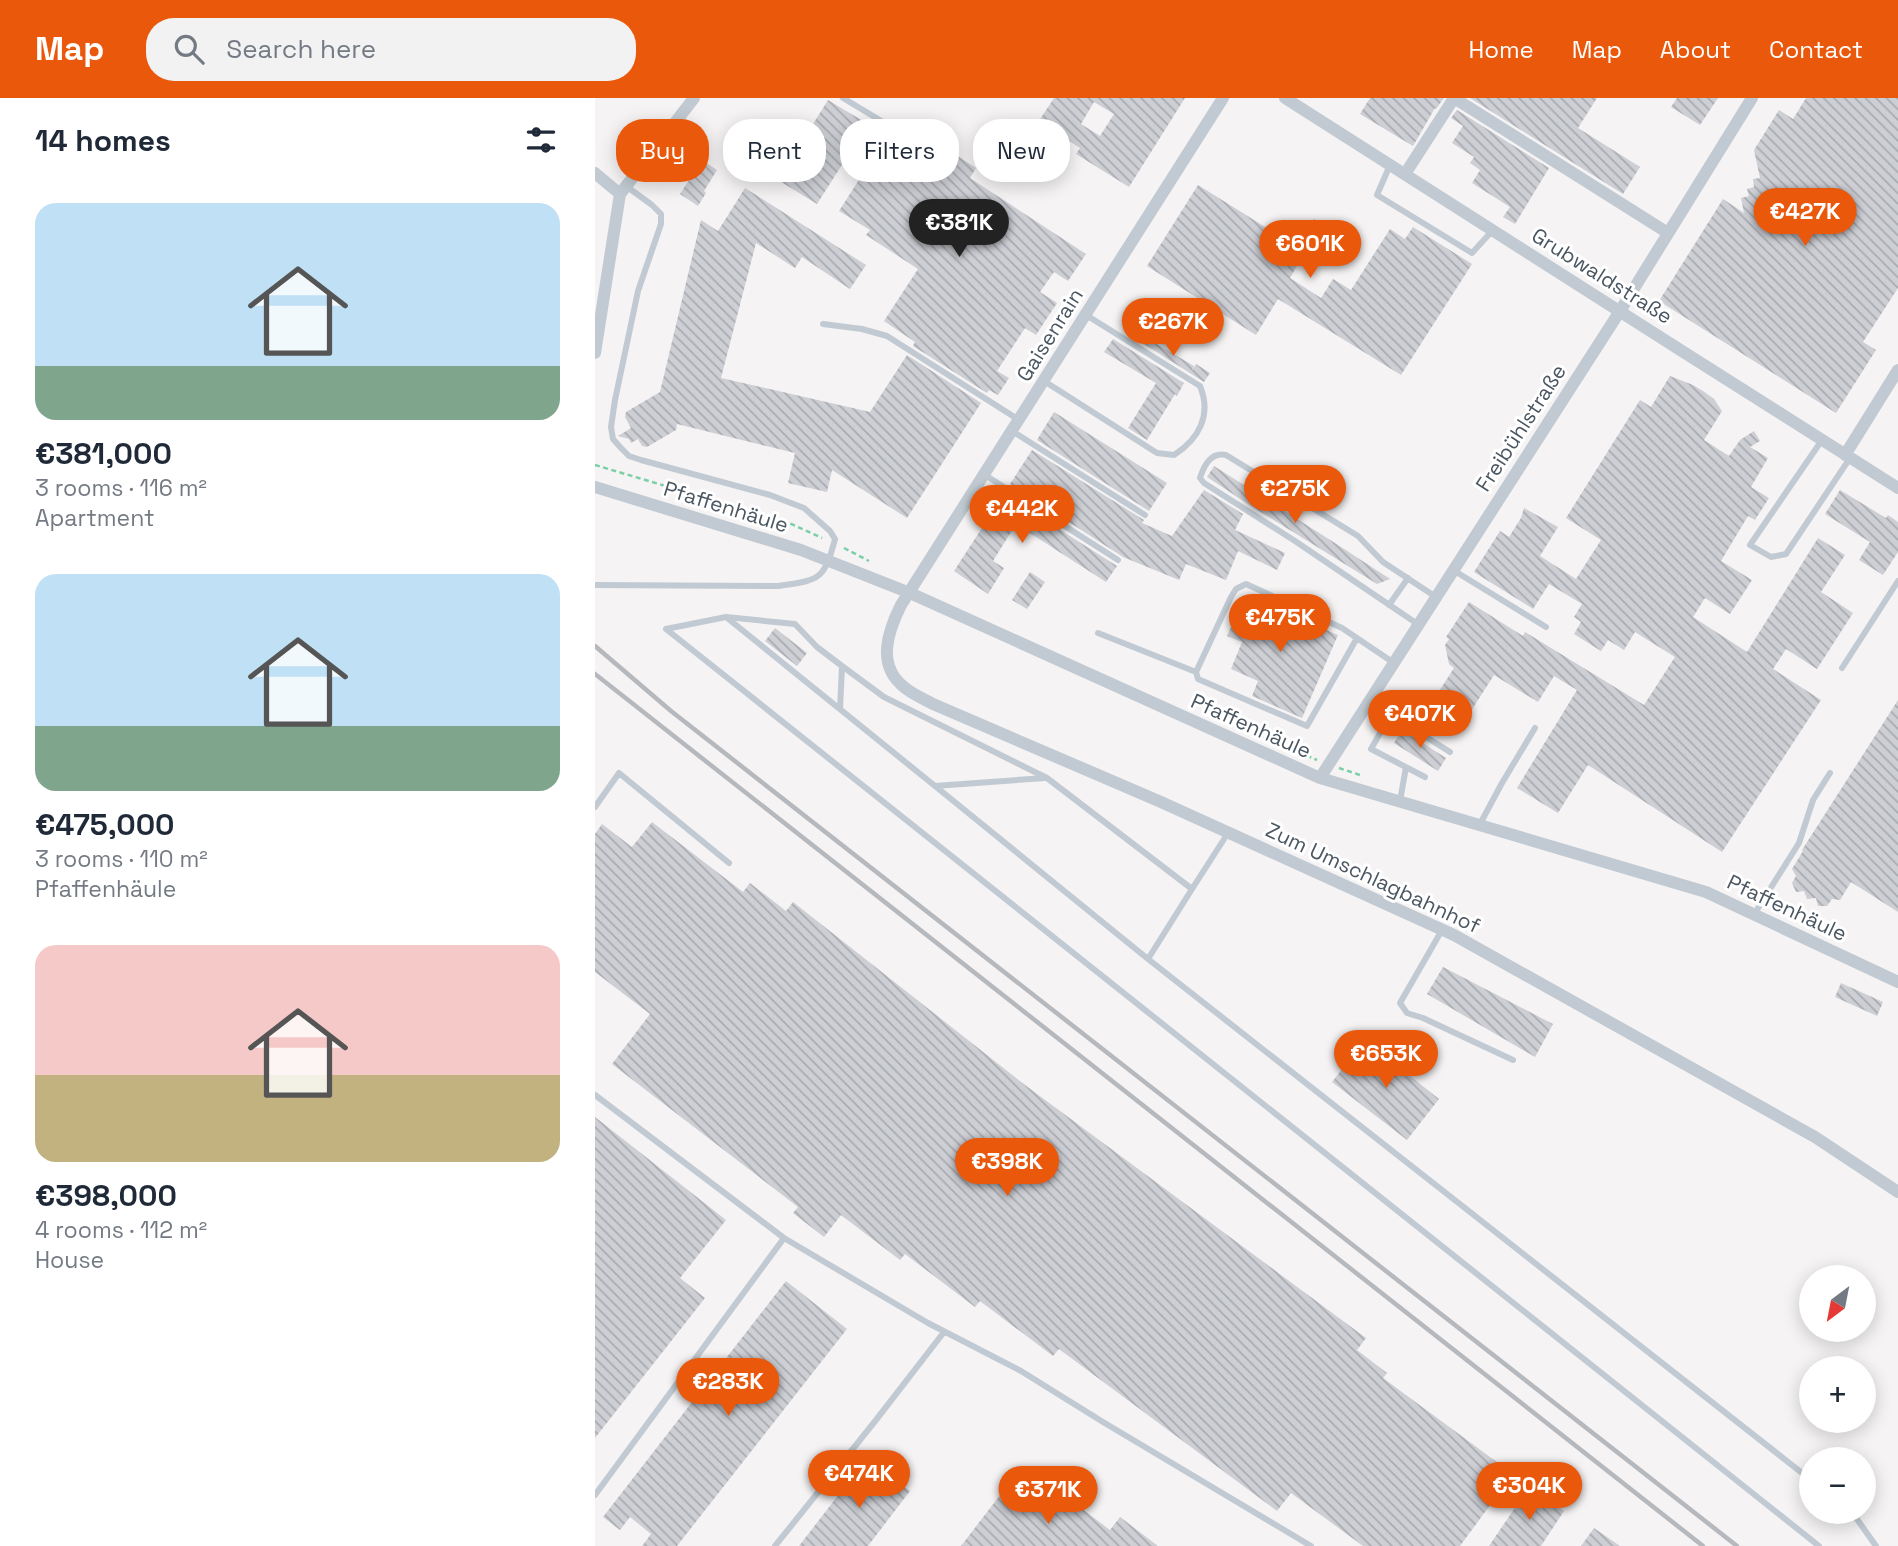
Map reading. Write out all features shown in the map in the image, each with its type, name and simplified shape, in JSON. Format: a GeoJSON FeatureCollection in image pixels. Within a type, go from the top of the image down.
{"type":"FeatureCollection","features":[{"type":"Feature","properties":{"kind":"street"},"geometry":{"type":"LineString","coordinates":[[595,353],[623,190],[694,98]]}},
{"type":"Feature","properties":{"kind":"street","name":"Gaisenrain"},"geometry":{"type":"LineString","coordinates":[[910,593],[1223,98]]}},
{"type":"Feature","properties":{"kind":"street","name":"Grubwaldstraße"},"geometry":{"type":"LineString","coordinates":[[1285,98],[1898,488]]}},
{"type":"Feature","properties":{"kind":"street"},"geometry":{"type":"LineString","coordinates":[[1405,174],[1454,98],[1668,233]]}},
{"type":"Feature","properties":{"kind":"street","name":"Freibühlstraße"},"geometry":{"type":"LineString","coordinates":[[1320,778],[1620,311],[1752,98]]}},
{"type":"Feature","properties":{"kind":"street"},"geometry":{"type":"LineString","coordinates":[[595,173],[623,190]]}},
{"type":"Feature","properties":{"kind":"street"},"geometry":{"type":"LineString","coordinates":[[1848,456],[1898,370]]}},
{"type":"Feature","properties":{"kind":"street","name":"Pfaffenhäule"},"geometry":{"type":"LineString","coordinates":[[595,486],[829,561],[910,593],[1320,778],[1706,892],[1898,982]]}},
{"type":"Feature","properties":{"kind":"street","name":"Zum Umschlagbahnhof"},"geometry":{"type":"LineString","coordinates":[[910,593],[890,627],[887,643],[890,670],[903,687],[933,704],[1229,832],[1442,930],[1815,1137],[1898,1192]]}},
{"type":"Feature","properties":{"kind":"lane"},"geometry":{"type":"LineString","coordinates":[[843,98],[878,119]]}},
{"type":"Feature","properties":{"kind":"lane"},"geometry":{"type":"LineString","coordinates":[[1390,165],[1377,195],[1472,253],[1493,230]]}},
{"type":"Feature","properties":{"kind":"lane"},"geometry":{"type":"LineString","coordinates":[[595,585],[778,586],[808,582],[822,574],[835,539],[830,531],[804,508],[770,495],[629,456],[613,439],[611,427],[615,400],[638,291],[661,224],[661,214],[652,205],[623,190]]}},
{"type":"Feature","properties":{"kind":"lane"},"geometry":{"type":"LineString","coordinates":[[1044,381],[1157,453],[1174,455],[1185,448],[1206,418],[1205,397],[1200,386],[1086,315]]}},
{"type":"Feature","properties":{"kind":"lane"},"geometry":{"type":"LineString","coordinates":[[823,324],[862,329],[887,336],[1145,515]]}},
{"type":"Feature","properties":{"kind":"lane"},"geometry":{"type":"LineString","coordinates":[[1822,440],[1750,545],[1771,557],[1786,554],[1848,456]]}},
{"type":"Feature","properties":{"kind":"lane"},"geometry":{"type":"LineString","coordinates":[[1419,625],[1201,481],[1200,476],[1211,457],[1226,455],[1270,481],[1358,536],[1383,562],[1436,597]]}},
{"type":"Feature","properties":{"kind":"lane"},"geometry":{"type":"LineString","coordinates":[[985,475],[1118,560]]}},
{"type":"Feature","properties":{"kind":"lane"},"geometry":{"type":"LineString","coordinates":[[1453,570],[1546,627]]}},
{"type":"Feature","properties":{"kind":"lane"},"geometry":{"type":"LineString","coordinates":[[1389,605],[1408,578]]}},
{"type":"Feature","properties":{"kind":"lane"},"geometry":{"type":"LineString","coordinates":[[1842,668],[1898,581]]}},
{"type":"Feature","properties":{"kind":"lane"},"geometry":{"type":"LineString","coordinates":[[1357,638],[1307,726],[1198,679],[1196,671],[1231,597],[1236,589],[1246,584],[1342,628],[1357,638],[1394,663]]}},
{"type":"Feature","properties":{"kind":"lane"},"geometry":{"type":"LineString","coordinates":[[1192,889],[1047,778],[884,697],[817,647],[795,624],[726,617],[666,629],[1819,1546]]}},
{"type":"Feature","properties":{"kind":"lane"},"geometry":{"type":"LineString","coordinates":[[726,617],[1148,959],[1799,1471]]}},
{"type":"Feature","properties":{"kind":"lane"},"geometry":{"type":"LineString","coordinates":[[1098,633],[1196,671]]}},
{"type":"Feature","properties":{"kind":"lane"},"geometry":{"type":"LineString","coordinates":[[840,709],[842,666]]}},
{"type":"Feature","properties":{"kind":"lane"},"geometry":{"type":"LineString","coordinates":[[1369,701],[1450,752]]}},
{"type":"Feature","properties":{"kind":"lane"},"geometry":{"type":"LineString","coordinates":[[1391,715],[1371,748],[1425,777]]}},
{"type":"Feature","properties":{"kind":"lane"},"geometry":{"type":"LineString","coordinates":[[1480,824],[1535,728]]}},
{"type":"Feature","properties":{"kind":"lane"},"geometry":{"type":"LineString","coordinates":[[1400,801],[1406,767]]}},
{"type":"Feature","properties":{"kind":"lane"},"geometry":{"type":"LineString","coordinates":[[595,807],[619,773],[729,863]]}},
{"type":"Feature","properties":{"kind":"lane"},"geometry":{"type":"LineString","coordinates":[[1755,914],[1799,843],[1813,800],[1830,773]]}},
{"type":"Feature","properties":{"kind":"lane"},"geometry":{"type":"LineString","coordinates":[[935,786],[1047,778]]}},
{"type":"Feature","properties":{"kind":"lane"},"geometry":{"type":"LineString","coordinates":[[1148,959],[1229,832]]}},
{"type":"Feature","properties":{"kind":"lane"},"geometry":{"type":"LineString","coordinates":[[1442,930],[1400,1003],[1406,1013],[1423,1018],[1513,1060]]}},
{"type":"Feature","properties":{"kind":"lane"},"geometry":{"type":"LineString","coordinates":[[595,1095],[783,1238],[944,1332],[1021,1371],[1311,1546]]}},
{"type":"Feature","properties":{"kind":"lane"},"geometry":{"type":"LineString","coordinates":[[595,1494],[783,1238]]}},
{"type":"Feature","properties":{"kind":"lane"},"geometry":{"type":"LineString","coordinates":[[775,1546],[944,1332]]}},
{"type":"Feature","properties":{"kind":"lane"},"geometry":{"type":"LineString","coordinates":[[1859,1524],[1875,1546]]}},
{"type":"Feature","properties":{"kind":"path"},"geometry":{"type":"LineString","coordinates":[[595,464],[787,522],[879,566]]}},
{"type":"Feature","properties":{"kind":"building"},"geometry":{"type":"Polygon","coordinates":[[[1054,98],[1185,98],[1129,187],[1076,154],[1080,148],[1070,142],[1070,119],[1040,119],[1054,98]],[[1094,102],[1081,124],[1100,136],[1114,114],[1094,102]]]}},
{"type":"Feature","properties":{"kind":"building"},"geometry":{"type":"Polygon","coordinates":[[[1370,98],[1444,98],[1435,108],[1413,146],[1360,114],[1370,98]]]}},
{"type":"Feature","properties":{"kind":"building"},"geometry":{"type":"Polygon","coordinates":[[[1470,98],[1597,98],[1578,128],[1640,167],[1623,194],[1470,98]]]}},
{"type":"Feature","properties":{"kind":"building"},"geometry":{"type":"Polygon","coordinates":[[[1677,98],[1718,98],[1700,125],[1671,107],[1677,98]]]}},
{"type":"Feature","properties":{"kind":"building"},"geometry":{"type":"Polygon","coordinates":[[[1806,98],[1898,98],[1898,288],[1863,342],[1876,350],[1836,413],[1659,301],[1723,199],[1744,213],[1741,198],[1749,196],[1747,189],[1754,187],[1753,179],[1760,178],[1754,150],[1779,110],[1793,119],[1806,98]]]}},
{"type":"Feature","properties":{"kind":"building"},"geometry":{"type":"Polygon","coordinates":[[[828,100],[860,119],[840,119],[840,168],[817,204],[781,182],[826,182],[826,119],[816,119],[828,100]]]}},
{"type":"Feature","properties":{"kind":"building"},"geometry":{"type":"Polygon","coordinates":[[[1457,110],[1549,168],[1515,224],[1503,217],[1510,207],[1472,183],[1480,170],[1470,163],[1474,157],[1452,143],[1463,126],[1451,118],[1457,110]]]}},
{"type":"Feature","properties":{"kind":"building"},"geometry":{"type":"Polygon","coordinates":[[[959,157],[973,166],[970,178],[973,182],[1086,254],[1068,281],[1054,272],[1040,292],[1057,303],[1036,335],[1025,328],[997,371],[1009,378],[998,395],[989,390],[987,393],[913,346],[915,342],[884,321],[918,269],[866,235],[870,230],[839,211],[858,182],[959,182],[959,157]]]}},
{"type":"Feature","properties":{"kind":"building"},"geometry":{"type":"Polygon","coordinates":[[[709,165],[717,170],[698,206],[680,194],[688,182],[709,182],[709,165]]]}},
{"type":"Feature","properties":{"kind":"building"},"geometry":{"type":"Polygon","coordinates":[[[1198,185],[1297,247],[1288,260],[1297,266],[1290,278],[1321,298],[1333,279],[1351,290],[1390,229],[1405,239],[1413,227],[1472,264],[1401,375],[1278,299],[1256,335],[1147,266],[1198,185]]]}},
{"type":"Feature","properties":{"kind":"building"},"geometry":{"type":"Polygon","coordinates":[[[745,188],[866,265],[850,289],[802,257],[795,268],[756,243],[721,378],[870,412],[907,355],[981,403],[907,518],[832,470],[827,492],[788,483],[795,453],[677,424],[676,430],[647,447],[642,446],[638,439],[631,443],[629,439],[618,436],[631,428],[625,417],[626,412],[660,392],[701,220],[718,231],[745,188]]]}},
{"type":"Feature","properties":{"kind":"building"},"geometry":{"type":"Polygon","coordinates":[[[1314,219],[1335,233],[1329,242],[1308,229],[1314,219]]]}},
{"type":"Feature","properties":{"kind":"building"},"geometry":{"type":"Polygon","coordinates":[[[1133,330],[1194,366],[1191,372],[1196,364],[1210,373],[1204,382],[1130,335],[1133,330]]]}},
{"type":"Feature","properties":{"kind":"building"},"geometry":{"type":"Polygon","coordinates":[[[1113,339],[1184,383],[1147,440],[1128,428],[1156,383],[1104,352],[1113,339]]]}},
{"type":"Feature","properties":{"kind":"building"},"geometry":{"type":"Polygon","coordinates":[[[1670,376],[1703,391],[1714,399],[1722,411],[1704,440],[1729,456],[1740,440],[1754,431],[1760,441],[1750,447],[1768,458],[1751,487],[1769,498],[1755,520],[1748,516],[1721,561],[1752,580],[1730,614],[1705,598],[1693,617],[1747,652],[1818,538],[1845,555],[1821,592],[1853,613],[1817,669],[1786,649],[1773,669],[1821,700],[1722,852],[1588,765],[1558,813],[1517,788],[1577,690],[1554,676],[1538,702],[1494,675],[1457,733],[1425,713],[1454,668],[1449,664],[1445,645],[1449,639],[1446,637],[1469,602],[1523,636],[1525,632],[1644,705],[1675,657],[1635,632],[1624,650],[1608,640],[1601,651],[1574,634],[1581,622],[1574,617],[1582,604],[1549,584],[1533,609],[1474,572],[1500,531],[1509,537],[1524,508],[1558,527],[1540,556],[1576,579],[1601,540],[1566,518],[1640,400],[1651,407],[1670,376]]]}},
{"type":"Feature","properties":{"kind":"building"},"geometry":{"type":"Polygon","coordinates":[[[1054,412],[1167,483],[1149,511],[1037,440],[1054,412]]]}},
{"type":"Feature","properties":{"kind":"building"},"geometry":{"type":"Polygon","coordinates":[[[1032,450],[1144,520],[1142,523],[1172,536],[1204,490],[1243,514],[1235,530],[1285,553],[1277,570],[1238,551],[1226,580],[1186,564],[1179,580],[1123,557],[1010,484],[1032,450]]]}},
{"type":"Feature","properties":{"kind":"building"},"geometry":{"type":"Polygon","coordinates":[[[1214,466],[1390,579],[1377,584],[1248,504],[1207,477],[1214,466]]]}},
{"type":"Feature","properties":{"kind":"building"},"geometry":{"type":"Polygon","coordinates":[[[1840,490],[1886,518],[1888,515],[1898,522],[1898,552],[1883,575],[1859,560],[1870,542],[1825,514],[1840,490]]]}},
{"type":"Feature","properties":{"kind":"building"},"geometry":{"type":"Polygon","coordinates":[[[1004,494],[1117,566],[1106,582],[1016,524],[993,561],[1004,568],[988,594],[954,571],[1004,494]]]}},
{"type":"Feature","properties":{"kind":"building"},"geometry":{"type":"Polygon","coordinates":[[[1030,572],[1045,582],[1027,609],[1012,600],[1030,572]]]}},
{"type":"Feature","properties":{"kind":"building"},"geometry":{"type":"Polygon","coordinates":[[[1245,595],[1338,635],[1302,718],[1252,696],[1258,681],[1231,669],[1242,642],[1227,636],[1245,595]]]}},
{"type":"Feature","properties":{"kind":"building"},"geometry":{"type":"Polygon","coordinates":[[[775,628],[807,653],[797,666],[765,641],[775,628]]]}},
{"type":"Feature","properties":{"kind":"building"},"geometry":{"type":"Polygon","coordinates":[[[1898,700],[1898,912],[1851,882],[1840,900],[1832,899],[1827,906],[1818,906],[1816,898],[1807,899],[1804,891],[1796,892],[1792,883],[1796,876],[1792,869],[1898,700]]]}},
{"type":"Feature","properties":{"kind":"building"},"geometry":{"type":"Polygon","coordinates":[[[1402,730],[1446,758],[1438,771],[1394,743],[1402,730]]]}},
{"type":"Feature","properties":{"kind":"building"},"geometry":{"type":"Polygon","coordinates":[[[652,822],[743,892],[750,883],[786,911],[793,902],[1025,1085],[1366,1338],[1357,1350],[1387,1373],[1383,1378],[1513,1474],[1460,1546],[1363,1546],[1291,1493],[1277,1511],[1059,1349],[1053,1356],[980,1301],[975,1307],[905,1254],[900,1260],[841,1215],[824,1237],[793,1213],[798,1207],[612,1064],[650,1014],[595,972],[595,834],[602,824],[632,847],[652,822]]]}},
{"type":"Feature","properties":{"kind":"building"},"geometry":{"type":"Polygon","coordinates":[[[1443,967],[1553,1024],[1535,1057],[1427,994],[1443,967]]]}},
{"type":"Feature","properties":{"kind":"building"},"geometry":{"type":"Polygon","coordinates":[[[1841,983],[1883,1002],[1877,1016],[1835,997],[1841,983]]]}},
{"type":"Feature","properties":{"kind":"building"},"geometry":{"type":"Polygon","coordinates":[[[1365,1040],[1439,1099],[1407,1140],[1332,1082],[1365,1040]]]}},
{"type":"Feature","properties":{"kind":"building"},"geometry":{"type":"Polygon","coordinates":[[[595,1117],[726,1220],[680,1278],[705,1298],[595,1438],[595,1117]]]}},
{"type":"Feature","properties":{"kind":"building"},"geometry":{"type":"Polygon","coordinates":[[[786,1281],[847,1329],[677,1546],[642,1546],[651,1534],[630,1517],[620,1530],[603,1517],[786,1281]]]}},
{"type":"Feature","properties":{"kind":"building"},"geometry":{"type":"Polygon","coordinates":[[[866,1459],[910,1491],[868,1546],[799,1546],[866,1459]]]}},
{"type":"Feature","properties":{"kind":"building"},"geometry":{"type":"Polygon","coordinates":[[[1007,1486],[1045,1514],[1061,1493],[1110,1530],[1120,1517],[1158,1546],[961,1546],[1007,1486]]]}},
{"type":"Feature","properties":{"kind":"building"},"geometry":{"type":"Polygon","coordinates":[[[1529,1487],[1564,1511],[1541,1546],[1489,1546],[1529,1487]]]}},
{"type":"Feature","properties":{"kind":"building"},"geometry":{"type":"Polygon","coordinates":[[[1594,1528],[1620,1546],[1581,1546],[1594,1528]]]}},
{"type":"Feature","properties":{"kind":"railway"},"geometry":{"type":"LineString","coordinates":[[595,646],[671,711],[1737,1546]]}},
{"type":"Feature","properties":{"kind":"railway"},"geometry":{"type":"LineString","coordinates":[[595,674],[1703,1546]]}}]}
